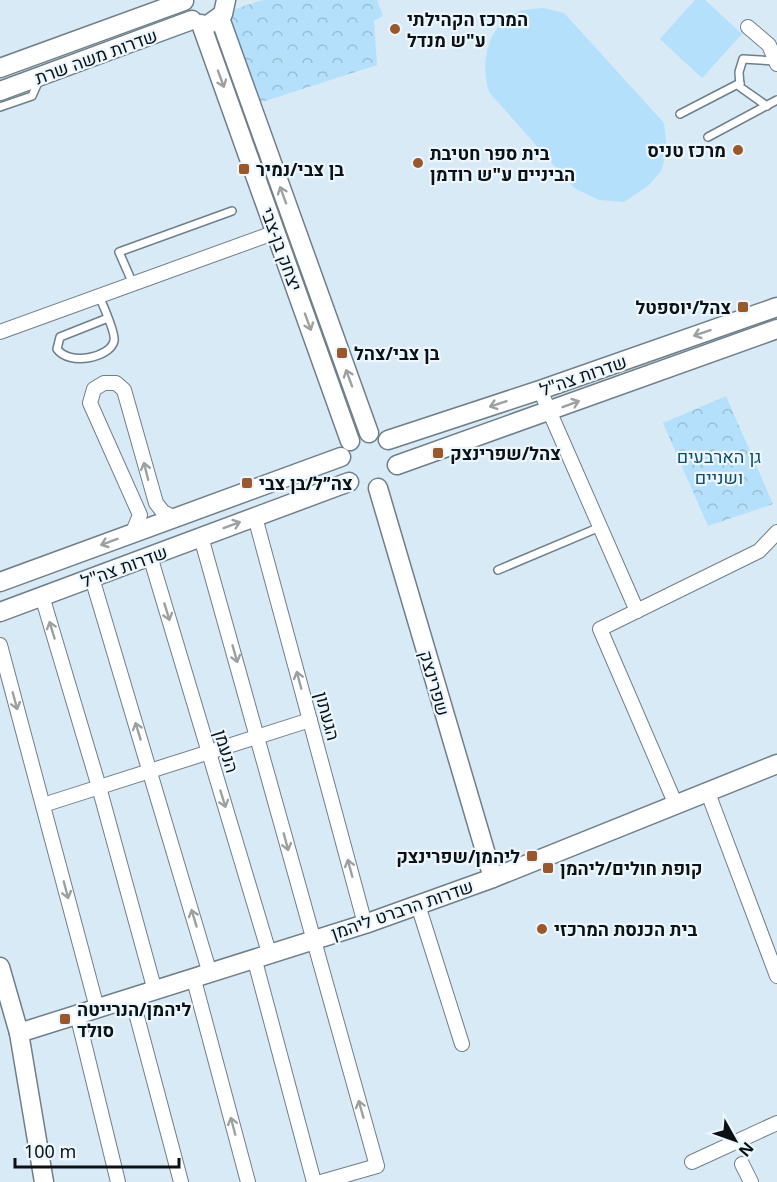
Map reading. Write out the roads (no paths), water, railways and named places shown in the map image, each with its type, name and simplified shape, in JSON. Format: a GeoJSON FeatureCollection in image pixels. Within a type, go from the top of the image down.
{"type":"FeatureCollection","features":[{"type":"Feature","properties":{"kind":"street","name":"יצחק בן-צבי"},"geometry":{"type":"LineString","coordinates":[[184,0],[186,12],[197,22],[276,232],[346,449]]}},
{"type":"Feature","properties":{"kind":"street","name":"שדרות משה שרת"},"geometry":{"type":"LineString","coordinates":[[0,68],[184,0]]}},
{"type":"Feature","properties":{"kind":"street","name":"יצחק בן-צבי"},"geometry":{"type":"LineString","coordinates":[[227,6],[369,433]]}},
{"type":"Feature","properties":{"kind":"street","name":"שדרות משה שרת"},"geometry":{"type":"LineString","coordinates":[[0,91],[197,22],[211,23],[227,6]]}},
{"type":"Feature","properties":{"kind":"street"},"geometry":{"type":"LineString","coordinates":[[748,27],[769,45],[776,63]]}},
{"type":"Feature","properties":{"kind":"street"},"geometry":{"type":"LineString","coordinates":[[0,332],[276,232]]}},
{"type":"Feature","properties":{"kind":"street","name":"שדרות צה\"ל"},"geometry":{"type":"LineString","coordinates":[[388,440],[775,312]]}},
{"type":"Feature","properties":{"kind":"street","name":"שדרות צה\"ל"},"geometry":{"type":"LineString","coordinates":[[397,465],[777,329]]}},
{"type":"Feature","properties":{"kind":"street"},"geometry":{"type":"LineString","coordinates":[[132,534],[140,521],[137,507],[90,403],[94,389],[104,383],[116,383],[124,390],[156,502],[164,512],[175,518]]}},
{"type":"Feature","properties":{"kind":"street"},"geometry":{"type":"LineString","coordinates":[[540,390],[637,611]]}},
{"type":"Feature","properties":{"kind":"street"},"geometry":{"type":"LineString","coordinates":[[369,433],[388,440],[397,456],[397,465],[391,479],[378,488],[362,489],[349,482],[341,466],[346,449],[369,433]]}},
{"type":"Feature","properties":{"kind":"street","name":"שדרות צה\"ל"},"geometry":{"type":"LineString","coordinates":[[0,582],[175,518],[346,449]]}},
{"type":"Feature","properties":{"kind":"street","name":"שדרות צה\"ל"},"geometry":{"type":"LineString","coordinates":[[0,612],[349,482]]}},
{"type":"Feature","properties":{"kind":"street","name":"שפרינצק"},"geometry":{"type":"LineString","coordinates":[[378,488],[493,878]]}},
{"type":"Feature","properties":{"kind":"street","name":"הגעתון"},"geometry":{"type":"LineString","coordinates":[[255,517],[365,924]]}},
{"type":"Feature","properties":{"kind":"street"},"geometry":{"type":"LineString","coordinates":[[676,805],[600,629],[759,550],[777,532]]}},
{"type":"Feature","properties":{"kind":"street"},"geometry":{"type":"LineString","coordinates":[[201,537],[377,1166],[321,1182]]}},
{"type":"Feature","properties":{"kind":"street","name":"הנעמן"},"geometry":{"type":"LineString","coordinates":[[150,556],[209,752],[263,958],[314,1182]]}},
{"type":"Feature","properties":{"kind":"street"},"geometry":{"type":"LineString","coordinates":[[92,578],[150,771],[202,977],[248,1182]]}},
{"type":"Feature","properties":{"kind":"street"},"geometry":{"type":"LineString","coordinates":[[42,596],[99,787],[155,991]]}},
{"type":"Feature","properties":{"kind":"street"},"geometry":{"type":"LineString","coordinates":[[0,645],[97,1008]]}},
{"type":"Feature","properties":{"kind":"street"},"geometry":{"type":"LineString","coordinates":[[43,805],[310,720]]}},
{"type":"Feature","properties":{"kind":"street","name":"שדרות הרברט ליהמן"},"geometry":{"type":"LineString","coordinates":[[19,1033],[365,924],[493,878],[777,764]]}},
{"type":"Feature","properties":{"kind":"street"},"geometry":{"type":"LineString","coordinates":[[708,793],[777,976]]}},
{"type":"Feature","properties":{"kind":"street"},"geometry":{"type":"LineString","coordinates":[[418,905],[462,1044]]}},
{"type":"Feature","properties":{"kind":"street"},"geometry":{"type":"LineString","coordinates":[[0,967],[19,1033],[44,1182]]}},
{"type":"Feature","properties":{"kind":"street"},"geometry":{"type":"LineString","coordinates":[[132,998],[181,1182]]}},
{"type":"Feature","properties":{"kind":"street"},"geometry":{"type":"LineString","coordinates":[[77,1014],[118,1182]]}},
{"type":"Feature","properties":{"kind":"street"},"geometry":{"type":"LineString","coordinates":[[692,1162],[777,1123]]}},
{"type":"Feature","properties":{"kind":"street"},"geometry":{"type":"LineString","coordinates":[[742,1164],[751,1182]]}},
{"type":"Feature","properties":{"kind":"lane"},"geometry":{"type":"LineString","coordinates":[[767,106],[741,87],[739,72],[743,59],[776,63]]}},
{"type":"Feature","properties":{"kind":"lane"},"geometry":{"type":"LineString","coordinates":[[0,107],[32,96],[41,77]]}},
{"type":"Feature","properties":{"kind":"lane"},"geometry":{"type":"LineString","coordinates":[[680,114],[740,83]]}},
{"type":"Feature","properties":{"kind":"lane"},"geometry":{"type":"LineString","coordinates":[[708,137],[777,100]]}},
{"type":"Feature","properties":{"kind":"lane"},"geometry":{"type":"LineString","coordinates":[[133,284],[119,252],[232,211]]}},
{"type":"Feature","properties":{"kind":"lane"},"geometry":{"type":"LineString","coordinates":[[99,296],[108,318],[115,339],[110,348],[74,360],[61,355],[57,349],[60,338],[108,318]]}},
{"type":"Feature","properties":{"kind":"lane"},"geometry":{"type":"LineString","coordinates":[[498,570],[600,527]]}},
{"type":"Feature","properties":{"kind":"place","name":"המרכז הקהילתי ע\"ש מנדל"},"geometry":{"type":"Point","coordinates":[395,29]}},
{"type":"Feature","properties":{"kind":"place","name":"מרכז טניס"},"geometry":{"type":"Point","coordinates":[738,150]}},
{"type":"Feature","properties":{"kind":"place","name":"בית ספר חטיבת הביניים ע\"ש רודמן"},"geometry":{"type":"Point","coordinates":[418,163]}},
{"type":"Feature","properties":{"kind":"place","name":"בן צבי/נמיר"},"geometry":{"type":"Point","coordinates":[244,169]}},
{"type":"Feature","properties":{"kind":"place","name":"צהל/יוספטל"},"geometry":{"type":"Point","coordinates":[743,307]}},
{"type":"Feature","properties":{"kind":"place","name":"בן צבי/צהל"},"geometry":{"type":"Point","coordinates":[342,353]}},
{"type":"Feature","properties":{"kind":"place","name":"צהל/שפרינצק"},"geometry":{"type":"Point","coordinates":[438,453]}},
{"type":"Feature","properties":{"kind":"place","name":"צה״ל/בן צבי"},"geometry":{"type":"Point","coordinates":[247,483]}},
{"type":"Feature","properties":{"kind":"place","name":"ליהמן/שפרינצק"},"geometry":{"type":"Point","coordinates":[532,856]}},
{"type":"Feature","properties":{"kind":"place","name":"קופת חולים/ליהמן"},"geometry":{"type":"Point","coordinates":[548,868]}},
{"type":"Feature","properties":{"kind":"place","name":"בית הכנסת המרכזי"},"geometry":{"type":"Point","coordinates":[542,929]}},
{"type":"Feature","properties":{"kind":"place","name":"ליהמן/הנרייטה סולד"},"geometry":{"type":"Point","coordinates":[65,1019]}},
{"type":"Feature","properties":{"kind":"park label","name":"גן הארבעים ושניים"},"geometry":{"type":"Point","coordinates":[719,466]}}]}
